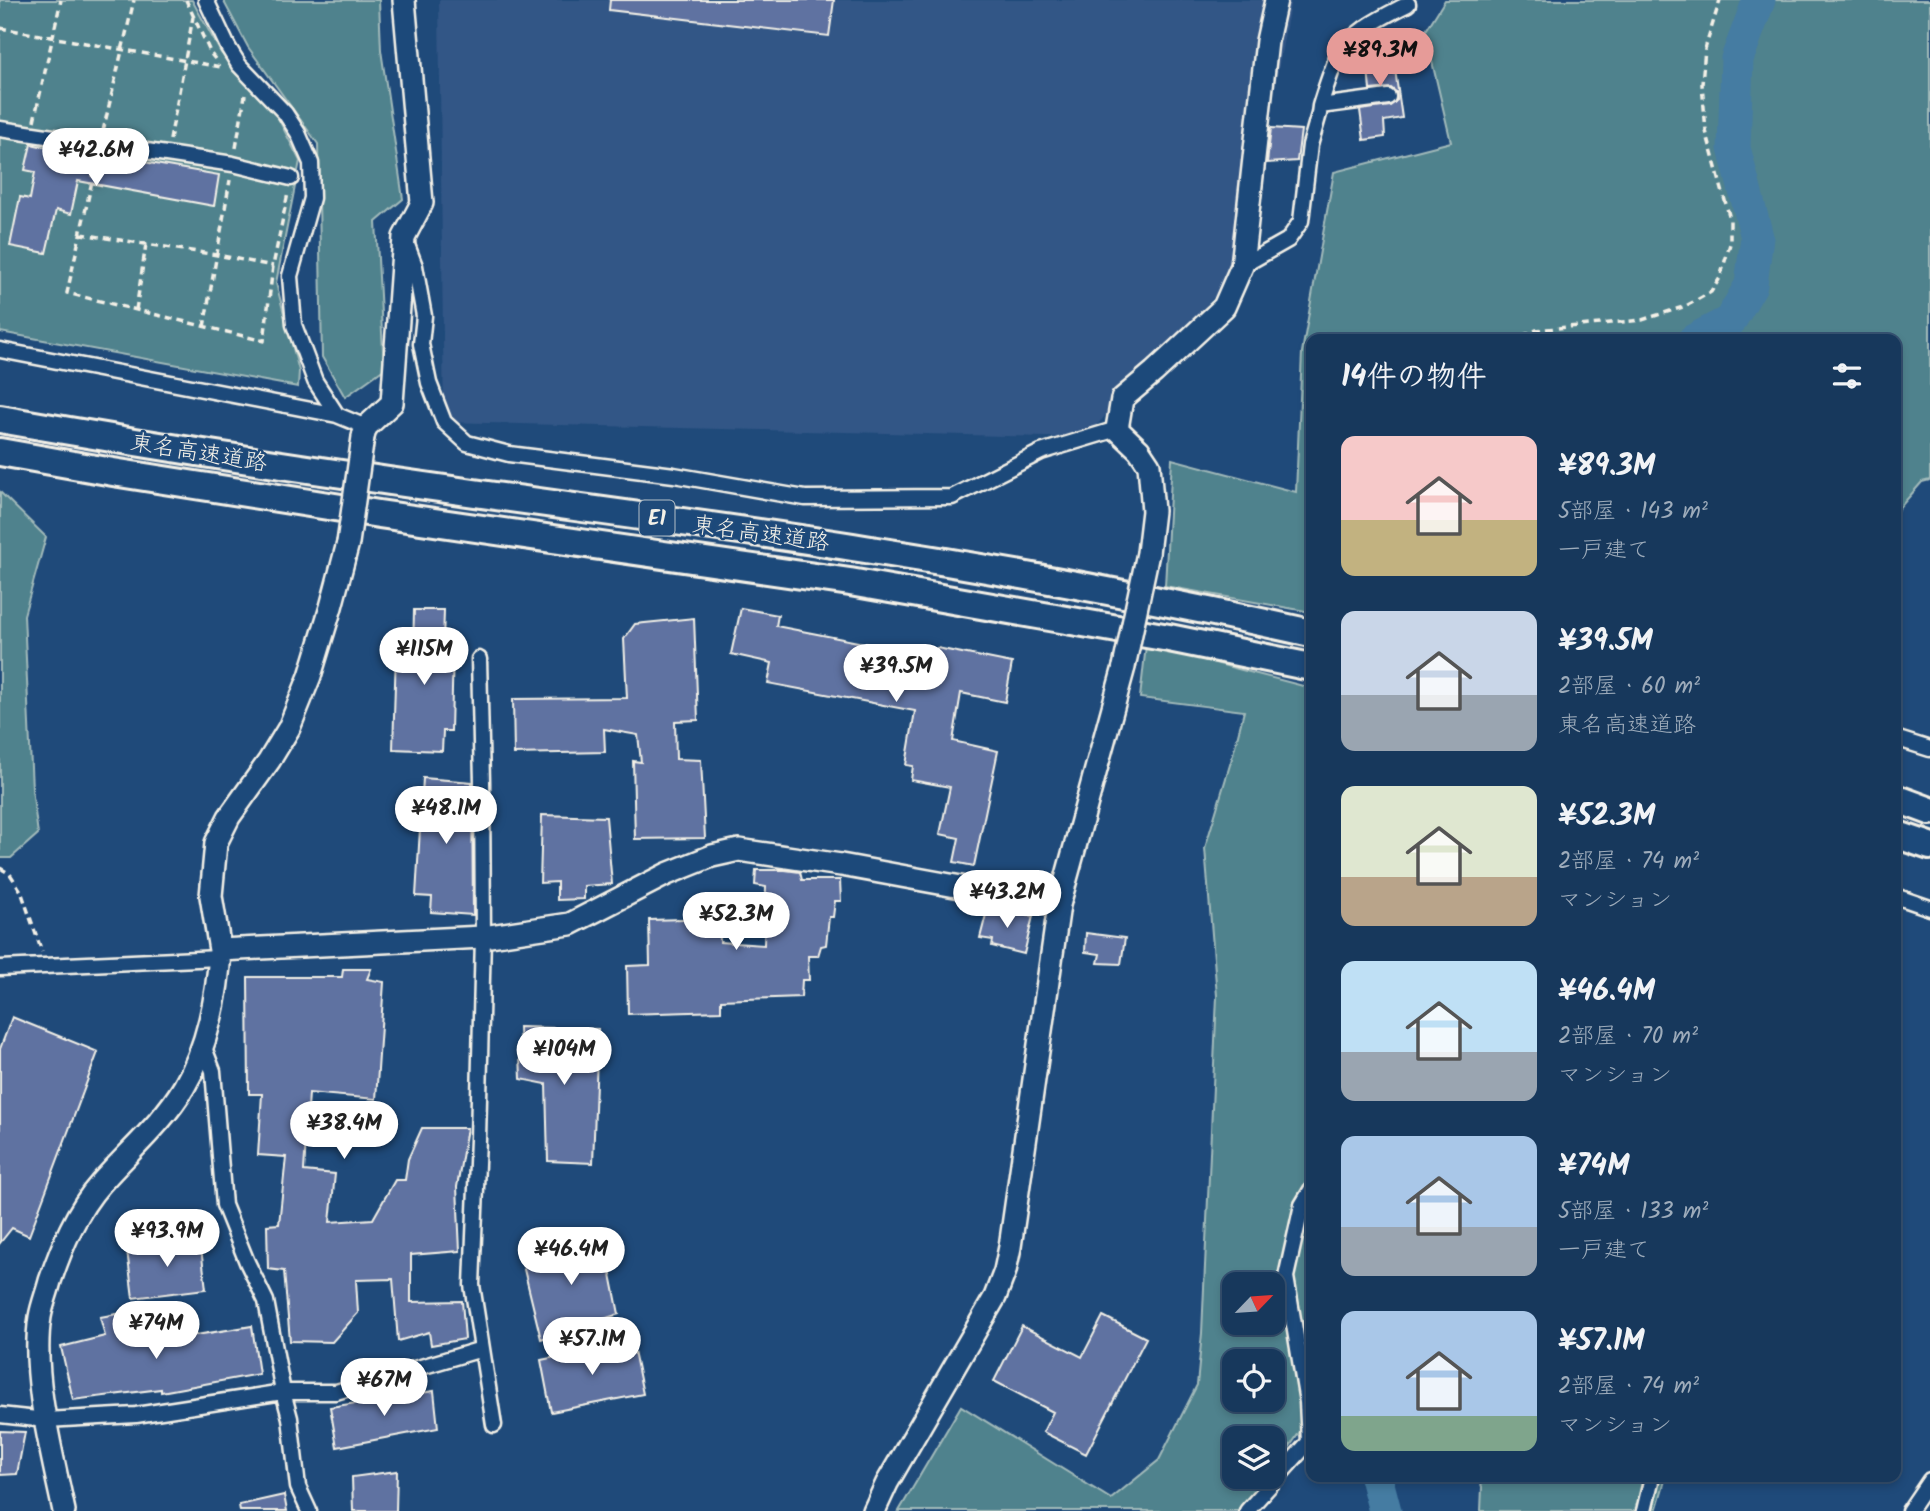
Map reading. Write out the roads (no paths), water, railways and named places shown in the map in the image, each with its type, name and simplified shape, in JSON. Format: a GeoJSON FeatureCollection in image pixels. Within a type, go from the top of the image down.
{"type":"FeatureCollection","features":[{"type":"Feature","properties":{"kind":"highway","name":"東名高速道路"},"geometry":{"type":"LineString","coordinates":[[0,419],[377,480],[866,549],[1169,602],[1306,631]]}},
{"type":"Feature","properties":{"kind":"highway","name":"東名高速道路"},"geometry":{"type":"LineString","coordinates":[[0,452],[379,514],[850,582],[1168,638],[1306,666]]}},
{"type":"Feature","properties":{"kind":"highway"},"geometry":{"type":"LineString","coordinates":[[1901,800],[1930,811]]}},
{"type":"Feature","properties":{"kind":"highway"},"geometry":{"type":"LineString","coordinates":[[1901,836],[1930,846]]}},
{"type":"Feature","properties":{"kind":"street"},"geometry":{"type":"LineString","coordinates":[[206,0],[239,65],[285,113],[298,133],[311,163],[312,198],[290,276],[295,325],[315,381],[337,415]]}},
{"type":"Feature","properties":{"kind":"street"},"geometry":{"type":"LineString","coordinates":[[64,1511],[46,1420],[39,1363],[40,1317],[59,1255],[75,1220],[99,1184],[155,1126],[185,1086],[203,1045],[214,999],[220,954],[211,896],[216,843],[229,817],[269,761],[289,727],[310,676],[348,543],[364,432],[392,402],[404,237],[422,203],[404,0]]}},
{"type":"Feature","properties":{"kind":"street"},"geometry":{"type":"LineString","coordinates":[[1117,429],[1122,398],[1224,307],[1242,266],[1267,41],[1276,0]]}},
{"type":"Feature","properties":{"kind":"street"},"geometry":{"type":"LineString","coordinates":[[1242,266],[1288,240],[1301,221],[1310,145],[1320,106],[1338,56],[1354,37],[1374,22],[1408,4]]}},
{"type":"Feature","properties":{"kind":"street"},"geometry":{"type":"LineString","coordinates":[[1320,106],[1388,97]]}},
{"type":"Feature","properties":{"kind":"street"},"geometry":{"type":"LineString","coordinates":[[0,129],[233,164],[291,178]]}},
{"type":"Feature","properties":{"kind":"street"},"geometry":{"type":"LineString","coordinates":[[404,237],[415,266],[424,316],[421,344],[429,383],[443,422],[467,443],[509,454],[674,475],[805,498],[952,496],[1041,452],[1117,429]]}},
{"type":"Feature","properties":{"kind":"street"},"geometry":{"type":"LineString","coordinates":[[0,350],[337,415],[364,432]]}},
{"type":"Feature","properties":{"kind":"street"},"geometry":{"type":"LineString","coordinates":[[874,1511],[887,1483],[995,1297],[1010,1247],[1059,905],[1124,667],[1148,552],[1153,511],[1149,465],[1139,450],[1117,429]]}},
{"type":"Feature","properties":{"kind":"street"},"geometry":{"type":"LineString","coordinates":[[479,659],[483,937],[472,1284],[494,1425]]}},
{"type":"Feature","properties":{"kind":"street"},"geometry":{"type":"LineString","coordinates":[[1901,739],[1930,749]]}},
{"type":"Feature","properties":{"kind":"street"},"geometry":{"type":"LineString","coordinates":[[0,968],[483,937],[570,924],[667,874],[712,856],[739,850],[841,865],[1059,905]]}},
{"type":"Feature","properties":{"kind":"street"},"geometry":{"type":"LineString","coordinates":[[1901,898],[1930,908]]}},
{"type":"Feature","properties":{"kind":"street"},"geometry":{"type":"LineString","coordinates":[[203,1045],[213,1071],[224,1205],[266,1301],[290,1418],[298,1487],[309,1511]]}},
{"type":"Feature","properties":{"kind":"street"},"geometry":{"type":"LineString","coordinates":[[1306,1198],[1302,1205],[1286,1278],[1306,1396]]}},
{"type":"Feature","properties":{"kind":"street"},"geometry":{"type":"LineString","coordinates":[[0,1415],[46,1420],[136,1415],[283,1392],[336,1392],[482,1349]]}},
{"type":"Feature","properties":{"kind":"street"},"geometry":{"type":"LineString","coordinates":[[1247,1511],[1306,1445]]}},
{"type":"Feature","properties":{"kind":"street"},"geometry":{"type":"LineString","coordinates":[[1909,1511],[1930,1480]]}},
{"type":"Feature","properties":{"kind":"street"},"geometry":{"type":"LineString","coordinates":[[1644,1511],[1651,1482]]}},
{"type":"Feature","properties":{"kind":"waterway"},"geometry":{"type":"LineString","coordinates":[[1705,334],[1730,321],[1751,285],[1757,237],[1734,148],[1737,59],[1759,0]]}},
{"type":"Feature","properties":{"kind":"waterway"},"geometry":{"type":"LineString","coordinates":[[1377,1482],[1385,1511]]}}]}
